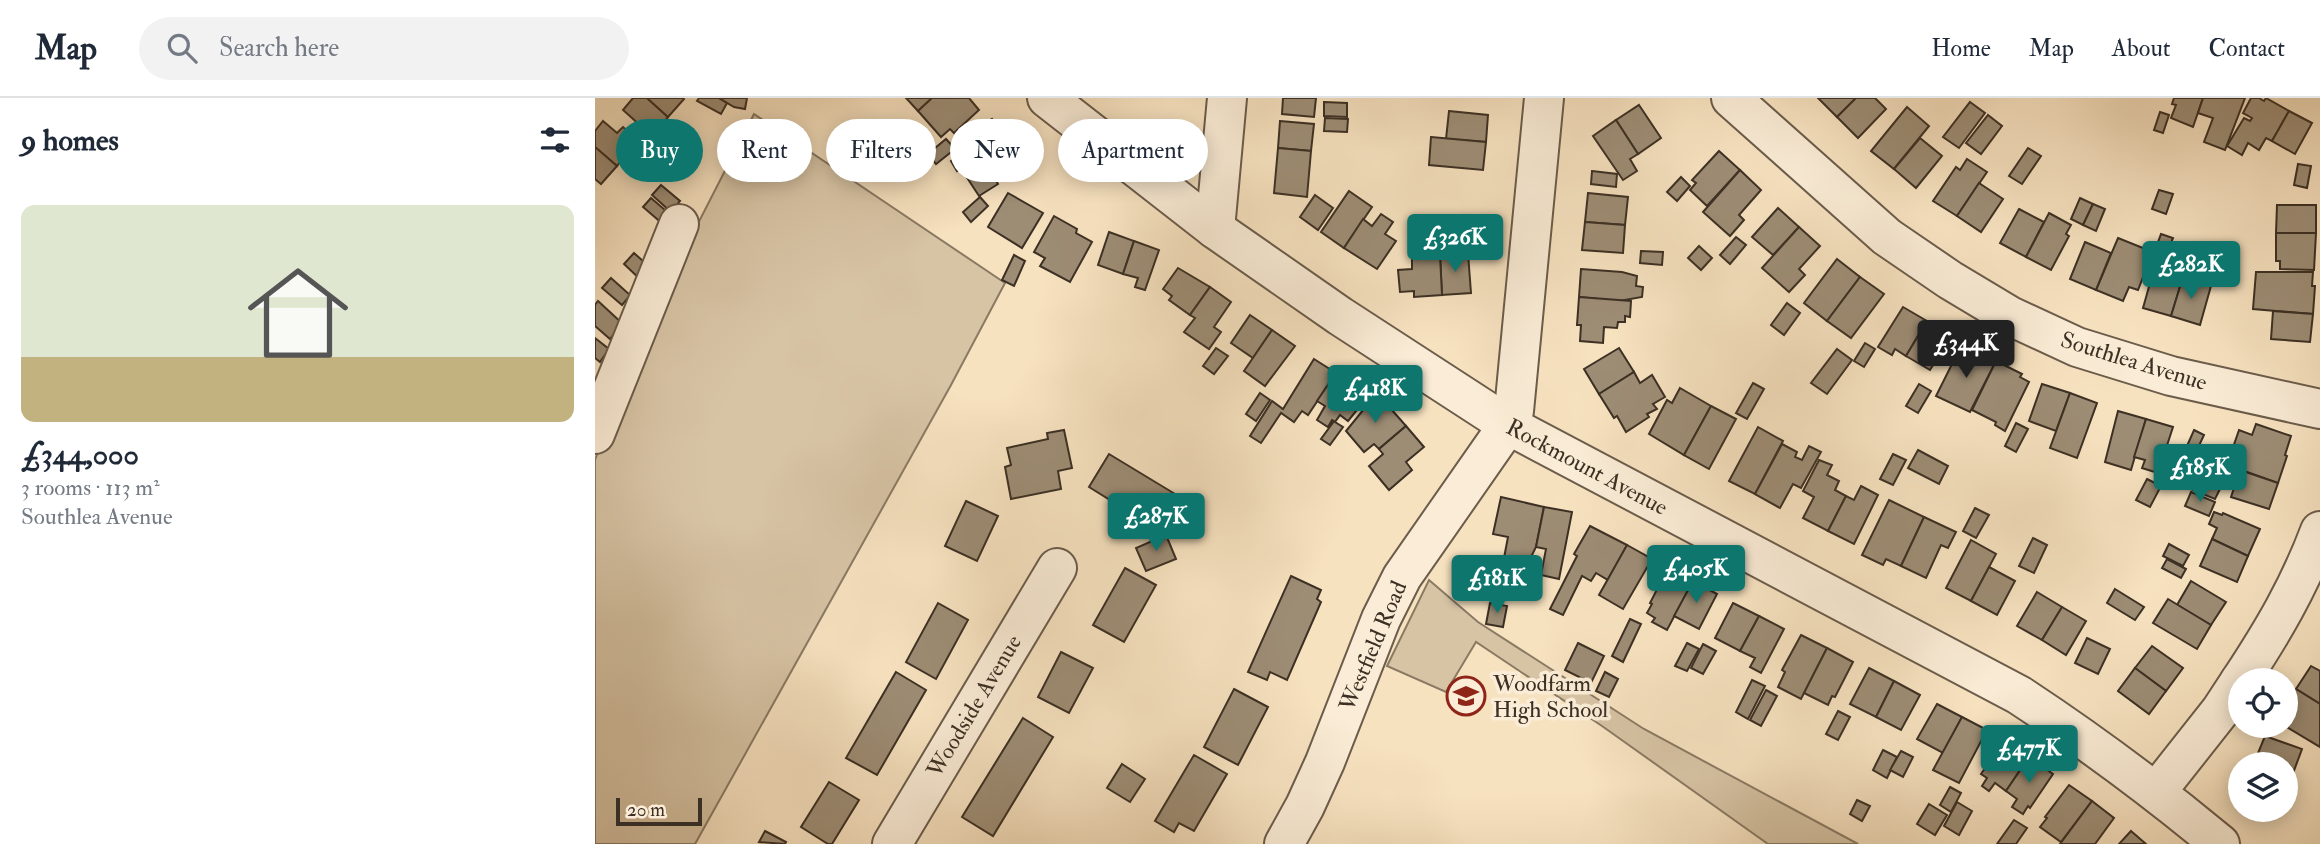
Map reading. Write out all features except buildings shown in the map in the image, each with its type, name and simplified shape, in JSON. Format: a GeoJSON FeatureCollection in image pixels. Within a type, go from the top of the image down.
{"type":"FeatureCollection","features":[{"type":"Feature","properties":{"kind":"street","name":"Rockmount Avenue"},"geometry":{"type":"LineString","coordinates":[[1047,98],[1215,229],[1340,316],[1508,425],[2019,695],[2157,791],[2220,844]]}},
{"type":"Feature","properties":{"kind":"street"},"geometry":{"type":"LineString","coordinates":[[1215,229],[1227,98]]}},
{"type":"Feature","properties":{"kind":"street"},"geometry":{"type":"LineString","coordinates":[[1508,425],[1514,411],[1543,98]]}},
{"type":"Feature","properties":{"kind":"street","name":"Southlea Avenue"},"geometry":{"type":"LineString","coordinates":[[1731,98],[1887,237],[1950,280],[2010,316],[2077,347],[2159,372],[2320,409]]}},
{"type":"Feature","properties":{"kind":"street"},"geometry":{"type":"LineString","coordinates":[[595,434],[680,224]]}},
{"type":"Feature","properties":{"kind":"street","name":"Westfield Road"},"geometry":{"type":"LineString","coordinates":[[1284,844],[1325,762],[1381,620],[1402,577],[1508,425]]}},
{"type":"Feature","properties":{"kind":"street"},"geometry":{"type":"LineString","coordinates":[[2249,668],[2303,575],[2320,531]]}},
{"type":"Feature","properties":{"kind":"street","name":"Woodside Avenue"},"geometry":{"type":"LineString","coordinates":[[892,844],[1057,568]]}},
{"type":"Feature","properties":{"kind":"street"},"geometry":{"type":"LineString","coordinates":[[2157,791],[2228,699]]}},
{"type":"Feature","properties":{"kind":"shaded area"},"geometry":{"type":"Polygon","coordinates":[[[812,153],[826,162],[826,182],[855,182],[1005,283],[695,844],[595,844],[595,460],[642,333],[719,182],[812,182],[812,153]]]}},
{"type":"Feature","properties":{"kind":"shaded area"},"geometry":{"type":"Polygon","coordinates":[[[1429,580],[1478,622],[1644,729],[1858,844],[1768,844],[1602,726],[1476,642],[1446,692],[1387,666],[1429,580]]]}},
{"type":"Feature","properties":{"kind":"place","name":"Woodfarm High School"},"geometry":{"type":"Point","coordinates":[1466,696]}}]}
